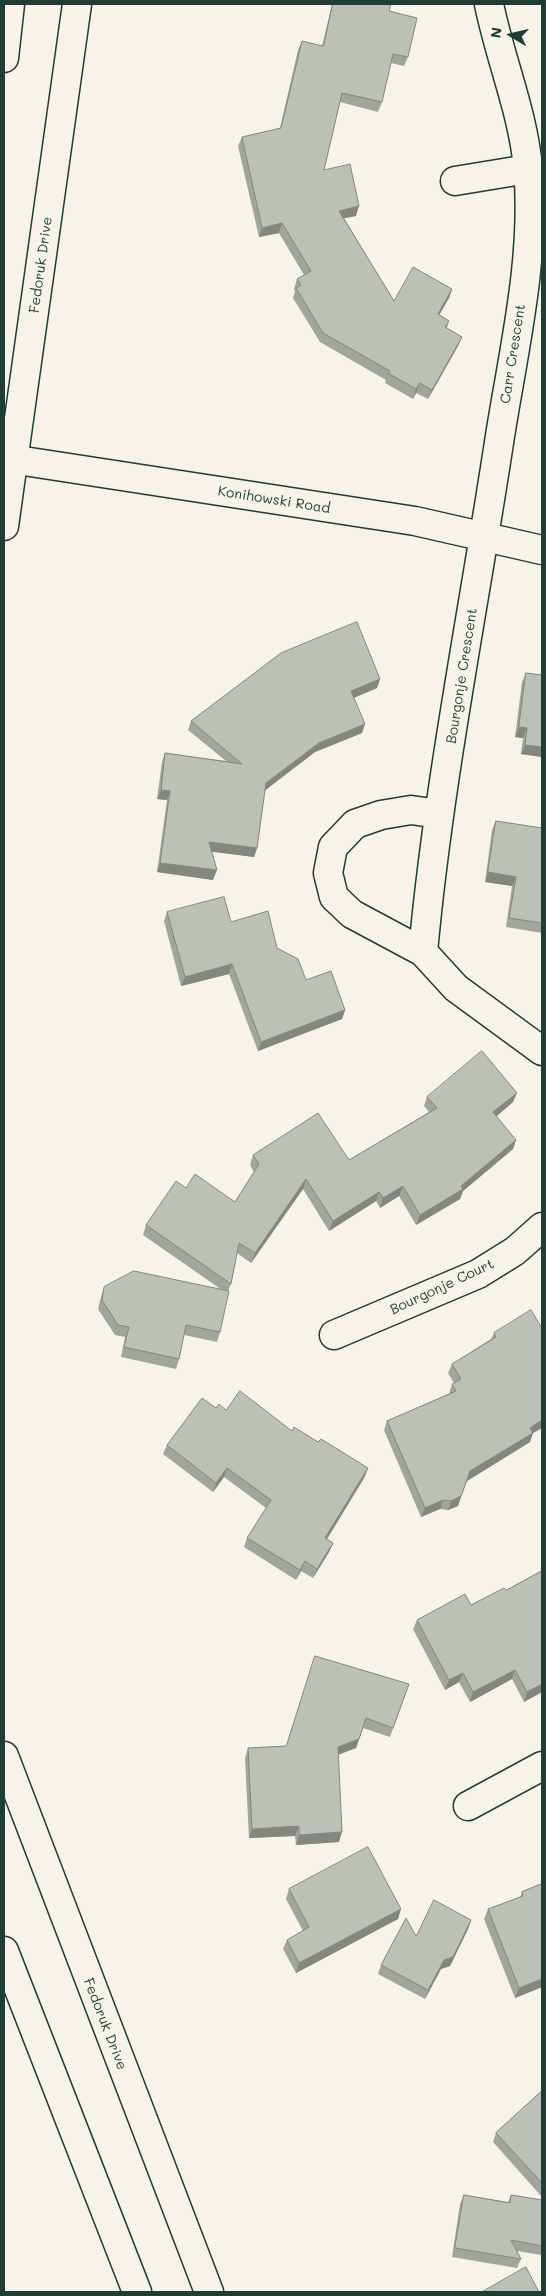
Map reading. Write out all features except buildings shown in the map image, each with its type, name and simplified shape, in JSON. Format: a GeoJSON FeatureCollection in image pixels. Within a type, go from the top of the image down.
{"type":"FeatureCollection","features":[{"type":"Feature","properties":{"kind":"street"},"geometry":{"type":"LineString","coordinates":[[4,58],[10,4]]}},
{"type":"Feature","properties":{"kind":"street","name":"Fedoruk Drive"},"geometry":{"type":"LineString","coordinates":[[4,526],[9,459],[76,4]]}},
{"type":"Feature","properties":{"kind":"street","name":"Carr Crescent"},"geometry":{"type":"LineString","coordinates":[[484,537],[526,272],[529,229],[528,169],[522,127],[495,33],[489,4]]}},
{"type":"Feature","properties":{"kind":"street"},"geometry":{"type":"LineString","coordinates":[[456,182],[528,169]]}},
{"type":"Feature","properties":{"kind":"street","name":"Konihowski Road"},"geometry":{"type":"LineString","coordinates":[[9,459],[415,521],[542,550]]}},
{"type":"Feature","properties":{"kind":"street","name":"Bourgonje Crescent"},"geometry":{"type":"LineString","coordinates":[[423,952],[439,814],[484,537]]}},
{"type":"Feature","properties":{"kind":"street"},"geometry":{"type":"LineString","coordinates":[[439,814],[411,810],[381,815],[355,824],[333,847],[328,873],[334,897],[352,914],[423,952],[456,988],[542,1051]]}},
{"type":"Feature","properties":{"kind":"street","name":"Bourgonje Court"},"geometry":{"type":"LineString","coordinates":[[334,1335],[478,1274],[515,1251],[542,1227]]}},
{"type":"Feature","properties":{"kind":"street","name":"Fedoruk Drive"},"geometry":{"type":"LineString","coordinates":[[4,1756],[208,2292]]}},
{"type":"Feature","properties":{"kind":"street"},"geometry":{"type":"LineString","coordinates":[[468,1806],[542,1766]]}},
{"type":"Feature","properties":{"kind":"street"},"geometry":{"type":"LineString","coordinates":[[4,1951],[137,2292]]}}]}
